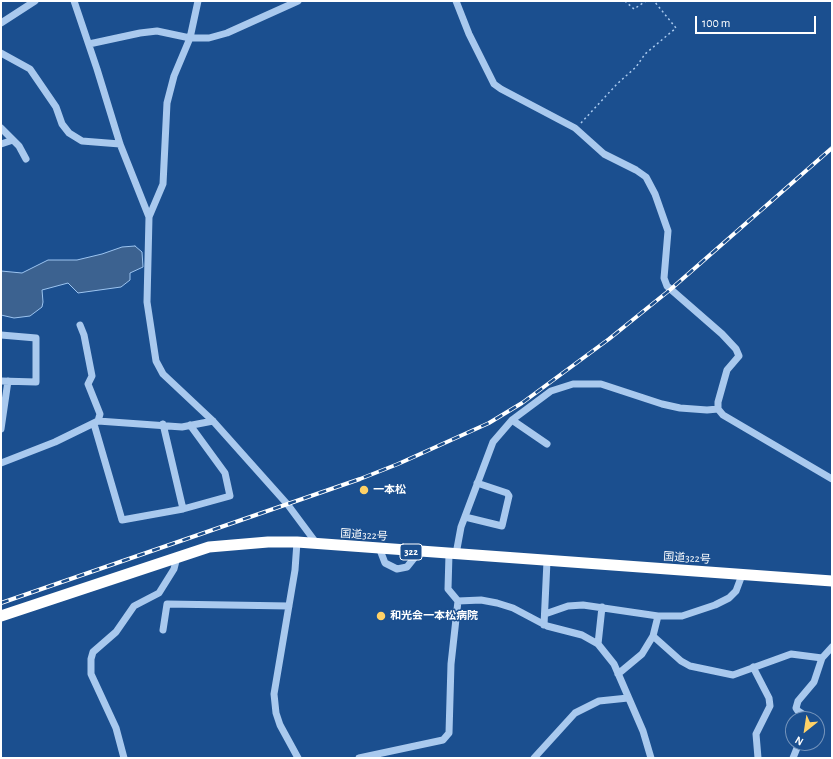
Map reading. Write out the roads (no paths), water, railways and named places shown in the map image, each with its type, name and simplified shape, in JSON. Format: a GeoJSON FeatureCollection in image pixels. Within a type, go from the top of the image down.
{"type":"FeatureCollection","features":[{"type":"Feature","properties":{"kind":"highway","name":"国道322号"},"geometry":{"type":"LineString","coordinates":[[1,616],[209,547],[238,543],[297,542],[380,550],[832,581]]}},
{"type":"Feature","properties":{"kind":"street"},"geometry":{"type":"LineString","coordinates":[[1,23],[35,1]]}},
{"type":"Feature","properties":{"kind":"street"},"geometry":{"type":"LineString","coordinates":[[74,1],[120,144],[149,217]]}},
{"type":"Feature","properties":{"kind":"street"},"geometry":{"type":"LineString","coordinates":[[198,1],[190,38],[174,76],[167,103],[163,184],[149,217],[147,302],[156,361],[163,374],[214,421],[288,505],[317,544]]}},
{"type":"Feature","properties":{"kind":"street"},"geometry":{"type":"LineString","coordinates":[[89,44],[140,33],[157,31],[190,38],[209,38],[227,33],[298,1]]}},
{"type":"Feature","properties":{"kind":"street"},"geometry":{"type":"LineString","coordinates":[[456,1],[469,34],[494,84],[575,128],[604,154],[636,170],[646,177],[655,194],[668,231],[664,278],[667,286],[722,334],[736,349],[739,356],[727,370],[718,402],[718,409],[723,415],[832,479]]}},
{"type":"Feature","properties":{"kind":"street"},"geometry":{"type":"LineString","coordinates":[[1,53],[30,69],[56,107],[62,124],[69,133],[82,141],[120,144]]}},
{"type":"Feature","properties":{"kind":"street"},"geometry":{"type":"LineString","coordinates":[[1,128],[19,146],[26,159]]}},
{"type":"Feature","properties":{"kind":"street"},"geometry":{"type":"LineString","coordinates":[[1,144],[13,140]]}},
{"type":"Feature","properties":{"kind":"street"},"geometry":{"type":"LineString","coordinates":[[80,325],[84,335],[92,376],[88,384],[100,414],[96,423],[122,520],[183,509],[230,496],[225,473],[190,425]]}},
{"type":"Feature","properties":{"kind":"street"},"geometry":{"type":"LineString","coordinates":[[1,335],[36,338],[36,382],[4,381],[1,429]]}},
{"type":"Feature","properties":{"kind":"street"},"geometry":{"type":"LineString","coordinates":[[359,758],[443,740],[449,733],[451,664],[458,601],[448,589],[452,554],[493,442],[512,420],[551,391],[560,387],[586,383],[601,384],[662,404],[680,408],[707,410],[718,409]]}},
{"type":"Feature","properties":{"kind":"street"},"geometry":{"type":"LineString","coordinates":[[512,420],[547,444]]}},
{"type":"Feature","properties":{"kind":"street"},"geometry":{"type":"LineString","coordinates":[[1,463],[96,423],[163,424],[182,427],[214,421]]}},
{"type":"Feature","properties":{"kind":"street"},"geometry":{"type":"LineString","coordinates":[[163,424],[183,509]]}},
{"type":"Feature","properties":{"kind":"street"},"geometry":{"type":"LineString","coordinates":[[465,517],[502,526],[509,496],[507,493],[477,483]]}},
{"type":"Feature","properties":{"kind":"street"},"geometry":{"type":"LineString","coordinates":[[297,542],[289,606],[274,694],[276,713],[280,726],[298,758]]}},
{"type":"Feature","properties":{"kind":"street"},"geometry":{"type":"LineString","coordinates":[[380,550],[385,563],[397,569],[407,567],[419,552]]}},
{"type":"Feature","properties":{"kind":"street"},"geometry":{"type":"LineString","coordinates":[[124,758],[116,728],[91,674],[91,659],[94,652],[116,632],[134,606],[158,593],[174,569],[177,557]]}},
{"type":"Feature","properties":{"kind":"street"},"geometry":{"type":"LineString","coordinates":[[544,625],[547,561]]}},
{"type":"Feature","properties":{"kind":"street"},"geometry":{"type":"LineString","coordinates":[[545,614],[568,606],[583,605],[658,616],[682,616],[715,605],[728,598],[736,591],[742,575]]}},
{"type":"Feature","properties":{"kind":"street"},"geometry":{"type":"LineString","coordinates":[[458,601],[481,600],[497,603],[513,608],[544,625],[558,630],[582,635],[598,644],[612,660],[643,731],[651,758]]}},
{"type":"Feature","properties":{"kind":"street"},"geometry":{"type":"LineString","coordinates":[[163,630],[166,604],[289,606]]}},
{"type":"Feature","properties":{"kind":"street"},"geometry":{"type":"LineString","coordinates":[[598,644],[602,607]]}},
{"type":"Feature","properties":{"kind":"street"},"geometry":{"type":"LineString","coordinates":[[618,674],[642,654],[653,636],[658,616]]}},
{"type":"Feature","properties":{"kind":"street"},"geometry":{"type":"LineString","coordinates":[[653,636],[681,662],[690,666],[733,675],[791,654],[822,658]]}},
{"type":"Feature","properties":{"kind":"street"},"geometry":{"type":"LineString","coordinates":[[798,711],[796,708],[798,701],[814,682],[822,658],[832,647]]}},
{"type":"Feature","properties":{"kind":"street"},"geometry":{"type":"LineString","coordinates":[[753,667],[770,698],[770,706],[756,734],[758,758]]}},
{"type":"Feature","properties":{"kind":"street"},"geometry":{"type":"LineString","coordinates":[[534,758],[575,713],[599,701],[628,698]]}},
{"type":"Feature","properties":{"kind":"water"},"geometry":{"type":"Polygon","coordinates":[[[135,246],[142,252],[143,267],[130,273],[130,280],[121,287],[78,293],[68,283],[42,290],[42,307],[30,316],[14,318],[1,315],[1,271],[22,273],[48,260],[77,260],[122,247],[135,246]]]}},
{"type":"Feature","properties":{"kind":"railway"},"geometry":{"type":"LineString","coordinates":[[1,603],[360,479],[398,464],[489,423],[522,403],[609,339],[671,289],[832,148]]}},
{"type":"Feature","properties":{"kind":"place","name":"一本松"},"geometry":{"type":"Point","coordinates":[364,490]}},
{"type":"Feature","properties":{"kind":"place","name":"和光会一本松病院"},"geometry":{"type":"Point","coordinates":[381,616]}}]}
